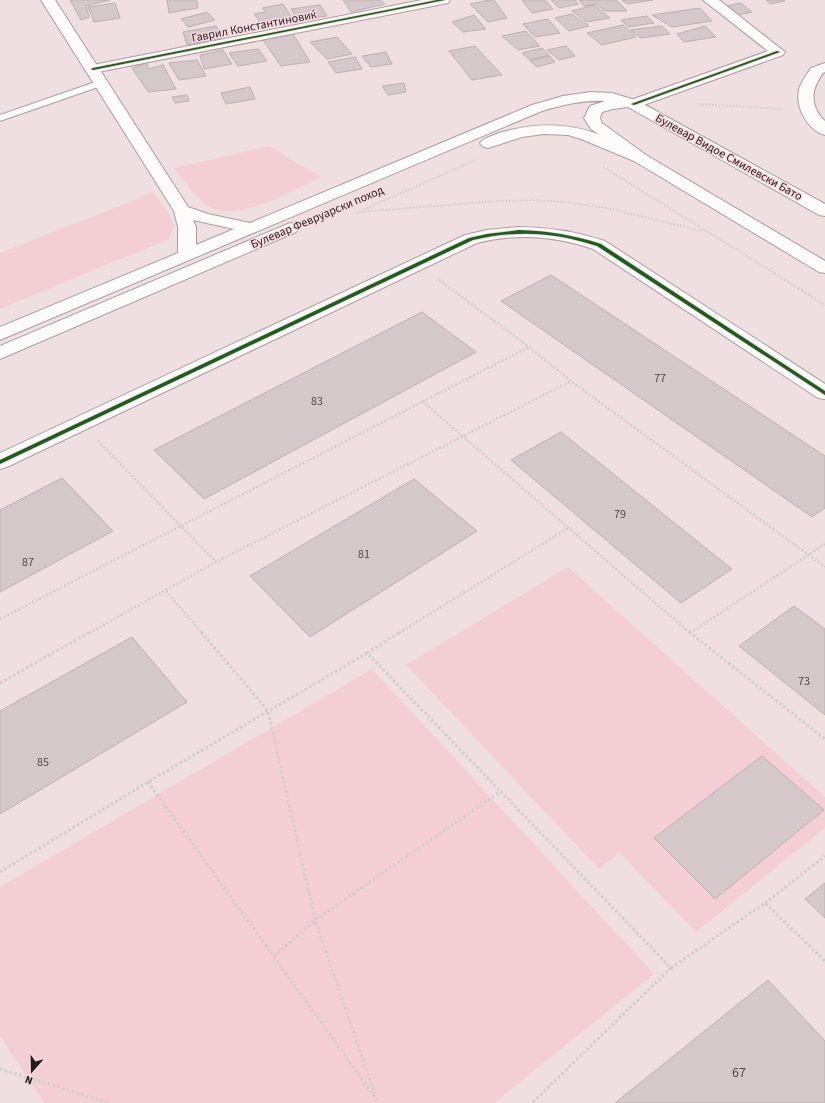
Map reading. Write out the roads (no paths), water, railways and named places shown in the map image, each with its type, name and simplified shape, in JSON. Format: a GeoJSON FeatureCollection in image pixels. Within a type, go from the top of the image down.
{"type":"FeatureCollection","features":[{"type":"Feature","properties":{"kind":"street"},"geometry":{"type":"LineString","coordinates":[[48,0],[182,211],[187,227],[187,254]]}},
{"type":"Feature","properties":{"kind":"street","name":"Гаврил Константиновиќ"},"geometry":{"type":"LineString","coordinates":[[93,69],[443,0]]}},
{"type":"Feature","properties":{"kind":"street"},"geometry":{"type":"LineString","coordinates":[[710,0],[778,52],[633,104],[612,104],[595,109],[592,118],[596,126],[640,158],[825,268]]}},
{"type":"Feature","properties":{"kind":"street"},"geometry":{"type":"LineString","coordinates":[[820,69],[806,90],[807,105],[810,115],[825,130]]}},
{"type":"Feature","properties":{"kind":"street","name":"Булевар Февруарски поход"},"geometry":{"type":"LineString","coordinates":[[0,334],[537,108],[562,100],[587,97],[609,97],[633,104]]}},
{"type":"Feature","properties":{"kind":"street","name":"Булевар Видое Смилевски Бато"},"geometry":{"type":"LineString","coordinates":[[633,104],[825,211]]}},
{"type":"Feature","properties":{"kind":"street","name":"Булевар Февруарски поход"},"geometry":{"type":"LineString","coordinates":[[0,353],[504,136],[523,131],[549,129],[568,130],[640,158]]}},
{"type":"Feature","properties":{"kind":"street"},"geometry":{"type":"LineString","coordinates":[[182,211],[204,218],[251,228]]}},
{"type":"Feature","properties":{"kind":"street"},"geometry":{"type":"LineString","coordinates":[[0,462],[471,239],[488,234],[526,231],[562,234],[581,238],[599,245],[825,393]]}},
{"type":"Feature","properties":{"kind":"lane"},"geometry":{"type":"LineString","coordinates":[[0,118],[101,83]]}}]}
